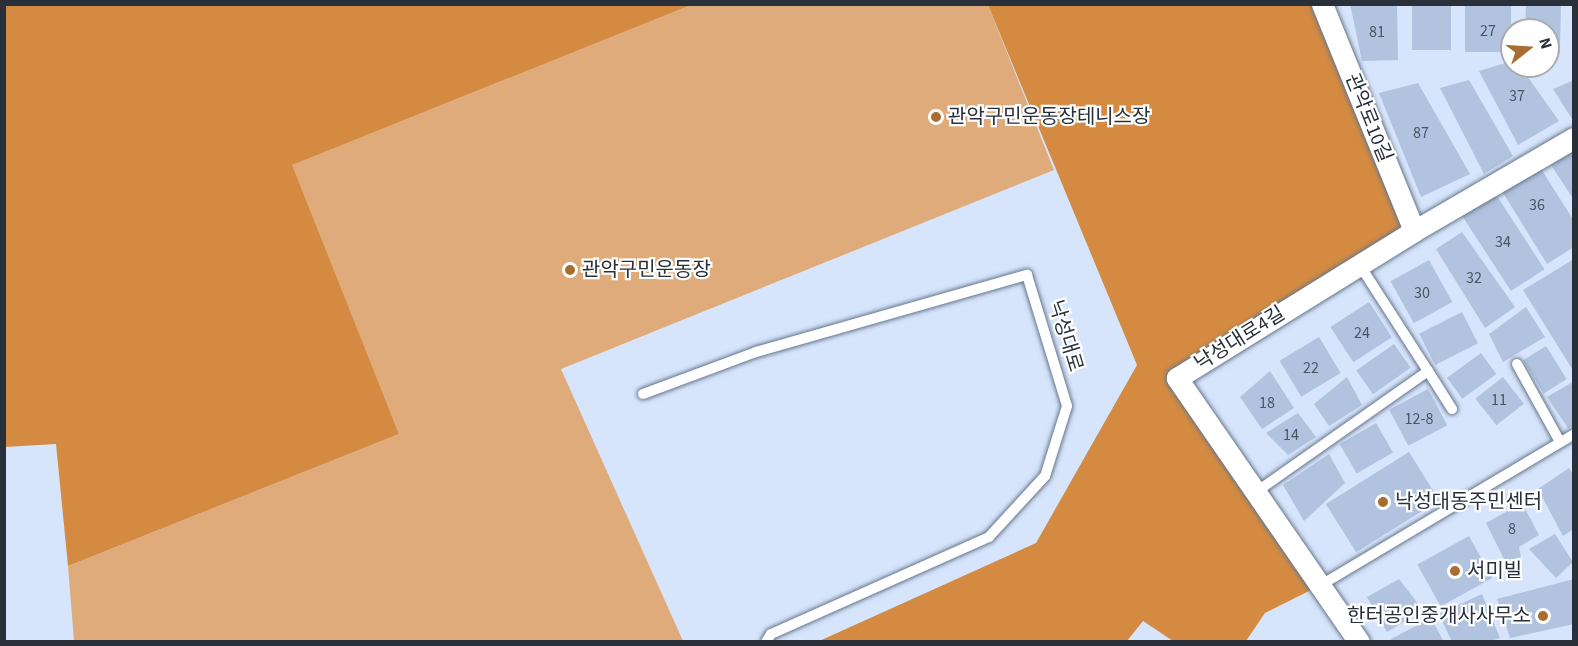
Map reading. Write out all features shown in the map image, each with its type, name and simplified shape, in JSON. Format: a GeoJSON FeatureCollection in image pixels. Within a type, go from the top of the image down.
{"type":"FeatureCollection","features":[{"type":"Feature","properties":{"kind":"street","name":"관악로10길"},"geometry":{"type":"LineString","coordinates":[[1322,4],[1414,231]]}},
{"type":"Feature","properties":{"kind":"street","name":"낙성대로4길"},"geometry":{"type":"LineString","coordinates":[[1359,642],[1177,378],[1359,264],[1574,138]]}},
{"type":"Feature","properties":{"kind":"lane"},"geometry":{"type":"LineString","coordinates":[[1359,264],[1452,409]]}},
{"type":"Feature","properties":{"kind":"lane","name":"낙성대로"},"geometry":{"type":"LineString","coordinates":[[644,394],[756,352],[1027,276],[1067,406],[1045,476],[989,537],[771,634],[766,642]]}},
{"type":"Feature","properties":{"kind":"lane"},"geometry":{"type":"LineString","coordinates":[[1517,364],[1560,442]]}},
{"type":"Feature","properties":{"kind":"lane"},"geometry":{"type":"LineString","coordinates":[[1256,492],[1428,372]]}},
{"type":"Feature","properties":{"kind":"lane"},"geometry":{"type":"LineString","coordinates":[[1321,585],[1574,434]]}},
{"type":"Feature","properties":{"kind":"shaded area"},"geometry":{"type":"Polygon","coordinates":[[[5,4],[691,5],[292,165],[399,434],[68,566],[56,444],[5,447],[5,4]]]}},
{"type":"Feature","properties":{"kind":"shaded area","name":"관악구민운동장"},"geometry":{"type":"Polygon","coordinates":[[[691,5],[988,5],[1054,170],[561,369],[683,641],[74,641],[68,566],[399,434],[291,165],[691,5]]]}},
{"type":"Feature","properties":{"kind":"shaded area"},"geometry":{"type":"Polygon","coordinates":[[[988,5],[1322,5],[1414,231],[1177,378],[1321,585],[1265,613],[1246,641],[1173,641],[1143,621],[1127,641],[817,642],[1036,543],[1137,365],[988,5]]]}},
{"type":"Feature","properties":{"kind":"building"},"geometry":{"type":"Polygon","coordinates":[[[1350,4],[1397,4],[1398,60],[1362,61],[1350,4]]]}},
{"type":"Feature","properties":{"kind":"building"},"geometry":{"type":"Polygon","coordinates":[[[1412,4],[1451,4],[1451,50],[1412,50],[1412,4]]]}},
{"type":"Feature","properties":{"kind":"building"},"geometry":{"type":"Polygon","coordinates":[[[1465,4],[1511,4],[1511,18],[1500,18],[1500,52],[1465,52],[1465,4]]]}},
{"type":"Feature","properties":{"kind":"building"},"geometry":{"type":"Polygon","coordinates":[[[1526,4],[1561,4],[1560,47],[1560,18],[1525,18],[1526,4]]]}},
{"type":"Feature","properties":{"kind":"building"},"geometry":{"type":"Polygon","coordinates":[[[1500,65],[1500,78],[1529,78],[1559,121],[1518,145],[1479,71],[1500,65]]]}},
{"type":"Feature","properties":{"kind":"building"},"geometry":{"type":"Polygon","coordinates":[[[1469,80],[1513,156],[1484,174],[1440,88],[1469,80]]]}},
{"type":"Feature","properties":{"kind":"building"},"geometry":{"type":"Polygon","coordinates":[[[1574,80],[1574,122],[1553,89],[1574,80]]]}},
{"type":"Feature","properties":{"kind":"building"},"geometry":{"type":"Polygon","coordinates":[[[1418,83],[1470,174],[1421,197],[1379,93],[1418,83]]]}},
{"type":"Feature","properties":{"kind":"building"},"geometry":{"type":"Polygon","coordinates":[[[1574,150],[1574,200],[1551,165],[1574,150]]]}},
{"type":"Feature","properties":{"kind":"building"},"geometry":{"type":"Polygon","coordinates":[[[1538,164],[1574,221],[1574,247],[1547,264],[1500,188],[1538,164]]]}},
{"type":"Feature","properties":{"kind":"building"},"geometry":{"type":"Polygon","coordinates":[[[1495,193],[1545,269],[1511,291],[1461,215],[1495,193]]]}},
{"type":"Feature","properties":{"kind":"building"},"geometry":{"type":"Polygon","coordinates":[[[1462,232],[1515,307],[1485,328],[1436,249],[1462,232]]]}},
{"type":"Feature","properties":{"kind":"building"},"geometry":{"type":"Polygon","coordinates":[[[1574,259],[1574,372],[1523,290],[1574,259]]]}},
{"type":"Feature","properties":{"kind":"building"},"geometry":{"type":"Polygon","coordinates":[[[1429,260],[1452,302],[1414,323],[1391,281],[1429,260]]]}},
{"type":"Feature","properties":{"kind":"building"},"geometry":{"type":"Polygon","coordinates":[[[1369,302],[1392,337],[1353,362],[1330,327],[1369,302]]]}},
{"type":"Feature","properties":{"kind":"building"},"geometry":{"type":"Polygon","coordinates":[[[1526,307],[1545,337],[1503,362],[1489,334],[1526,307]]]}},
{"type":"Feature","properties":{"kind":"building"},"geometry":{"type":"Polygon","coordinates":[[[1462,312],[1478,343],[1435,365],[1419,334],[1462,312]]]}},
{"type":"Feature","properties":{"kind":"building"},"geometry":{"type":"Polygon","coordinates":[[[1319,337],[1341,373],[1301,397],[1280,361],[1319,337]]]}},
{"type":"Feature","properties":{"kind":"building"},"geometry":{"type":"Polygon","coordinates":[[[1394,344],[1411,368],[1373,394],[1356,370],[1394,344]]]}},
{"type":"Feature","properties":{"kind":"building"},"geometry":{"type":"Polygon","coordinates":[[[1546,346],[1567,379],[1544,393],[1523,360],[1546,346]]]}},
{"type":"Feature","properties":{"kind":"building"},"geometry":{"type":"Polygon","coordinates":[[[1481,353],[1496,374],[1462,399],[1447,378],[1481,353]]]}},
{"type":"Feature","properties":{"kind":"building"},"geometry":{"type":"Polygon","coordinates":[[[1270,371],[1294,408],[1262,429],[1240,397],[1270,371]]]}},
{"type":"Feature","properties":{"kind":"building"},"geometry":{"type":"Polygon","coordinates":[[[1347,377],[1362,405],[1329,426],[1314,404],[1347,377]]]}},
{"type":"Feature","properties":{"kind":"building"},"geometry":{"type":"Polygon","coordinates":[[[1503,377],[1524,404],[1496,425],[1475,399],[1503,377]]]}},
{"type":"Feature","properties":{"kind":"building"},"geometry":{"type":"Polygon","coordinates":[[[1571,383],[1574,388],[1574,425],[1568,428],[1547,397],[1571,383]]]}},
{"type":"Feature","properties":{"kind":"building"},"geometry":{"type":"Polygon","coordinates":[[[1428,389],[1447,425],[1408,446],[1389,410],[1428,389]]]}},
{"type":"Feature","properties":{"kind":"building"},"geometry":{"type":"Polygon","coordinates":[[[1298,413],[1316,437],[1288,455],[1266,433],[1298,413]]]}},
{"type":"Feature","properties":{"kind":"building"},"geometry":{"type":"Polygon","coordinates":[[[1376,423],[1393,452],[1357,473],[1340,444],[1376,423]]]}},
{"type":"Feature","properties":{"kind":"building","name":"낙성대동주민센터"},"geometry":{"type":"Polygon","coordinates":[[[1409,452],[1439,500],[1356,552],[1326,504],[1409,452]]]}},
{"type":"Feature","properties":{"kind":"building"},"geometry":{"type":"Polygon","coordinates":[[[1329,454],[1345,483],[1304,521],[1283,485],[1329,454]]]}},
{"type":"Feature","properties":{"kind":"building"},"geometry":{"type":"Polygon","coordinates":[[[1569,468],[1574,476],[1574,529],[1563,536],[1538,489],[1569,468]]]}},
{"type":"Feature","properties":{"kind":"building"},"geometry":{"type":"Polygon","coordinates":[[[1522,503],[1539,535],[1519,547],[1521,557],[1506,563],[1486,523],[1522,503]]]}},
{"type":"Feature","properties":{"kind":"building"},"geometry":{"type":"Polygon","coordinates":[[[1555,534],[1573,562],[1556,578],[1529,549],[1555,534]]]}},
{"type":"Feature","properties":{"kind":"building","name":"서미빌"},"geometry":{"type":"Polygon","coordinates":[[[1469,536],[1492,578],[1441,607],[1417,565],[1469,536]]]}},
{"type":"Feature","properties":{"kind":"building"},"geometry":{"type":"Polygon","coordinates":[[[1399,579],[1423,610],[1387,632],[1367,597],[1399,579]]]}},
{"type":"Feature","properties":{"kind":"building"},"geometry":{"type":"Polygon","coordinates":[[[1574,579],[1574,624],[1510,638],[1497,599],[1574,579]]]}},
{"type":"Feature","properties":{"kind":"building"},"geometry":{"type":"Polygon","coordinates":[[[1482,594],[1500,638],[1488,642],[1452,642],[1439,614],[1482,594]]]}},
{"type":"Feature","properties":{"kind":"building"},"geometry":{"type":"Polygon","coordinates":[[[1431,618],[1444,642],[1393,642],[1391,639],[1431,618]]]}},
{"type":"Feature","properties":{"kind":"place","name":"관악구민운동장테니스장"},"geometry":{"type":"Point","coordinates":[936,117]}},
{"type":"Feature","properties":{"kind":"place","name":"관악구민운동장"},"geometry":{"type":"Point","coordinates":[570,270]}},
{"type":"Feature","properties":{"kind":"place","name":"낙성대동주민센터"},"geometry":{"type":"Point","coordinates":[1383,502]}},
{"type":"Feature","properties":{"kind":"place","name":"서미빌"},"geometry":{"type":"Point","coordinates":[1455,571]}},
{"type":"Feature","properties":{"kind":"place","name":"한터공인중개사사무소"},"geometry":{"type":"Point","coordinates":[1543,616]}}]}
